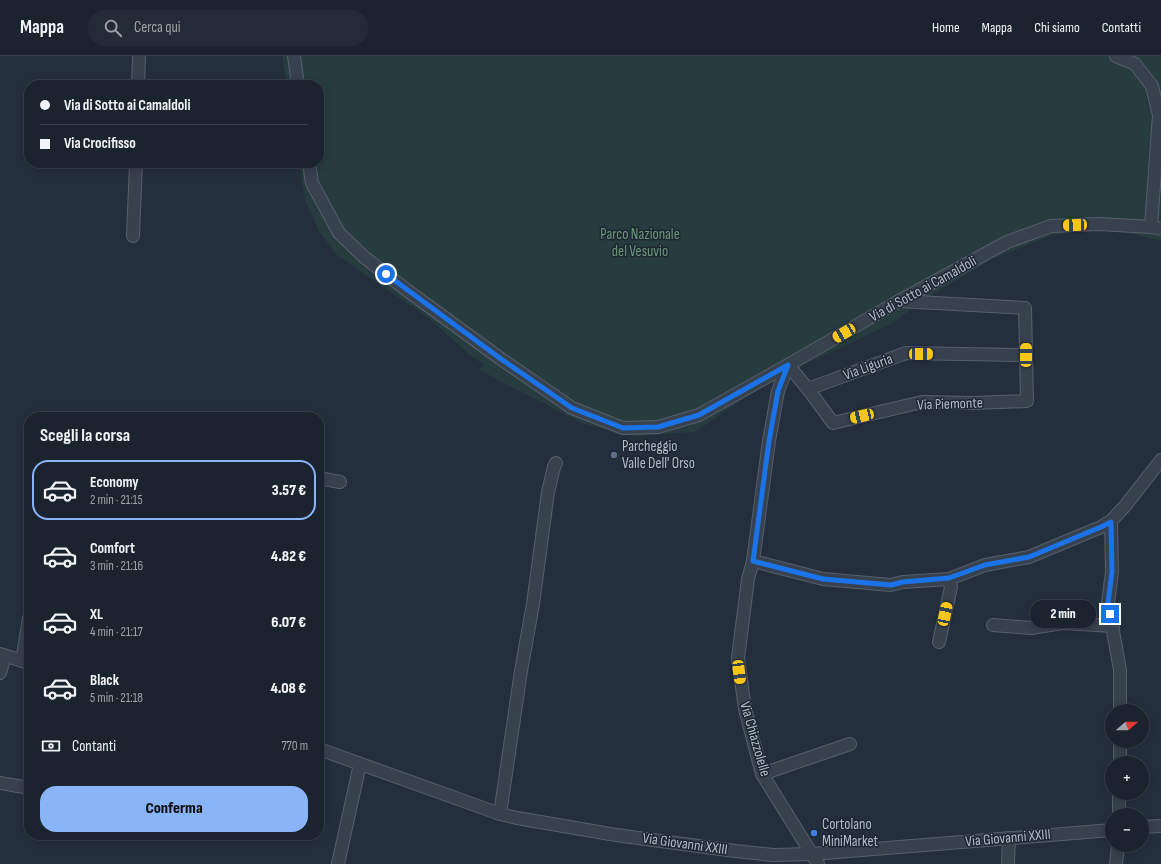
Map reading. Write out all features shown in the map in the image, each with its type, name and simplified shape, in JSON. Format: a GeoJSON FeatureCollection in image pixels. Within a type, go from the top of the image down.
{"type":"FeatureCollection","features":[{"type":"Feature","properties":{"kind":"street"},"geometry":{"type":"LineString","coordinates":[[138,80],[139,56]]}},
{"type":"Feature","properties":{"kind":"street"},"geometry":{"type":"LineString","coordinates":[[294,56],[297,80]]}},
{"type":"Feature","properties":{"kind":"street"},"geometry":{"type":"LineString","coordinates":[[1116,56],[1135,64],[1152,86],[1159,115],[1156,228]]}},
{"type":"Feature","properties":{"kind":"street"},"geometry":{"type":"LineString","coordinates":[[134,236],[136,168]]}},
{"type":"Feature","properties":{"kind":"street","name":"Via di Sotto ai Camaldoli"},"geometry":{"type":"LineString","coordinates":[[310,168],[312,183],[339,233],[364,257],[489,350],[572,408],[623,428],[658,427],[699,415],[899,301],[1007,242],[1051,226],[1099,224],[1156,228]]}},
{"type":"Feature","properties":{"kind":"street","name":"Via Piemonte"},"geometry":{"type":"LineString","coordinates":[[788,365],[833,423],[922,402],[973,403],[1027,401],[1026,308],[899,301]]}},
{"type":"Feature","properties":{"kind":"street","name":"Via Liguria"},"geometry":{"type":"LineString","coordinates":[[808,389],[906,353],[1026,355]]}},
{"type":"Feature","properties":{"kind":"street","name":"Via Chiazzolelle"},"geometry":{"type":"LineString","coordinates":[[788,365],[778,391],[769,441],[753,561],[748,579],[738,658],[745,709],[762,774],[818,864]]}},
{"type":"Feature","properties":{"kind":"street"},"geometry":{"type":"LineString","coordinates":[[753,561],[823,579],[891,585],[903,582],[949,578],[985,565],[1029,557],[1111,522],[1161,460]]}},
{"type":"Feature","properties":{"kind":"street"},"geometry":{"type":"LineString","coordinates":[[500,814],[521,671],[533,604],[548,492],[556,463]]}},
{"type":"Feature","properties":{"kind":"street"},"geometry":{"type":"LineString","coordinates":[[324,479],[340,482]]}},
{"type":"Feature","properties":{"kind":"street"},"geometry":{"type":"LineString","coordinates":[[1111,522],[1112,572],[1108,603],[1120,670],[1120,704]]}},
{"type":"Feature","properties":{"kind":"street"},"geometry":{"type":"LineString","coordinates":[[939,642],[951,587],[949,578]]}},
{"type":"Feature","properties":{"kind":"street"},"geometry":{"type":"LineString","coordinates":[[993,625],[1031,628],[1063,623],[1112,626]]}},
{"type":"Feature","properties":{"kind":"street"},"geometry":{"type":"LineString","coordinates":[[0,673],[2,655],[24,661]]}},
{"type":"Feature","properties":{"kind":"street"},"geometry":{"type":"LineString","coordinates":[[762,774],[850,744]]}},
{"type":"Feature","properties":{"kind":"street","name":"Via Giovanni XXIII"},"geometry":{"type":"LineString","coordinates":[[324,751],[500,814],[616,835],[773,855],[812,854],[1105,831]]}},
{"type":"Feature","properties":{"kind":"street"},"geometry":{"type":"LineString","coordinates":[[338,864],[360,764]]}},
{"type":"Feature","properties":{"kind":"street"},"geometry":{"type":"LineString","coordinates":[[0,783],[24,787]]}},
{"type":"Feature","properties":{"kind":"street"},"geometry":{"type":"LineString","coordinates":[[1149,827],[1161,826]]}},
{"type":"Feature","properties":{"kind":"street"},"geometry":{"type":"LineString","coordinates":[[1008,864],[1009,838]]}},
{"type":"Feature","properties":{"kind":"street"},"geometry":{"type":"LineString","coordinates":[[1116,864],[1117,852]]}},
{"type":"Feature","properties":{"kind":"green space","name":"Parco Nazionale del Vesuvio"},"geometry":{"type":"Polygon","coordinates":[[[282,56],[1161,56],[1161,241],[1119,231],[1085,229],[1050,236],[992,259],[917,304],[893,323],[772,379],[695,432],[635,436],[584,424],[479,370],[483,364],[470,355],[430,319],[337,255],[319,231],[305,200],[300,168],[324,168],[324,80],[286,80],[282,56]]]}},
{"type":"Feature","properties":{"kind":"place","name":"Parcheggio Valle Dell' Orso"},"geometry":{"type":"Point","coordinates":[614,455]}},
{"type":"Feature","properties":{"kind":"place","name":"Cortolano MiniMarket"},"geometry":{"type":"Point","coordinates":[814,833]}},
{"type":"Feature","properties":{"kind":"route"},"geometry":{"type":"LineString","coordinates":[[386,274],[501,359],[572,408],[623,428],[658,427],[699,415],[788,365],[778,391],[769,441],[753,561],[823,579],[891,585],[903,582],[949,578],[985,565],[1029,557],[1111,522],[1112,572],[1108,603],[1110,614]]}}]}
